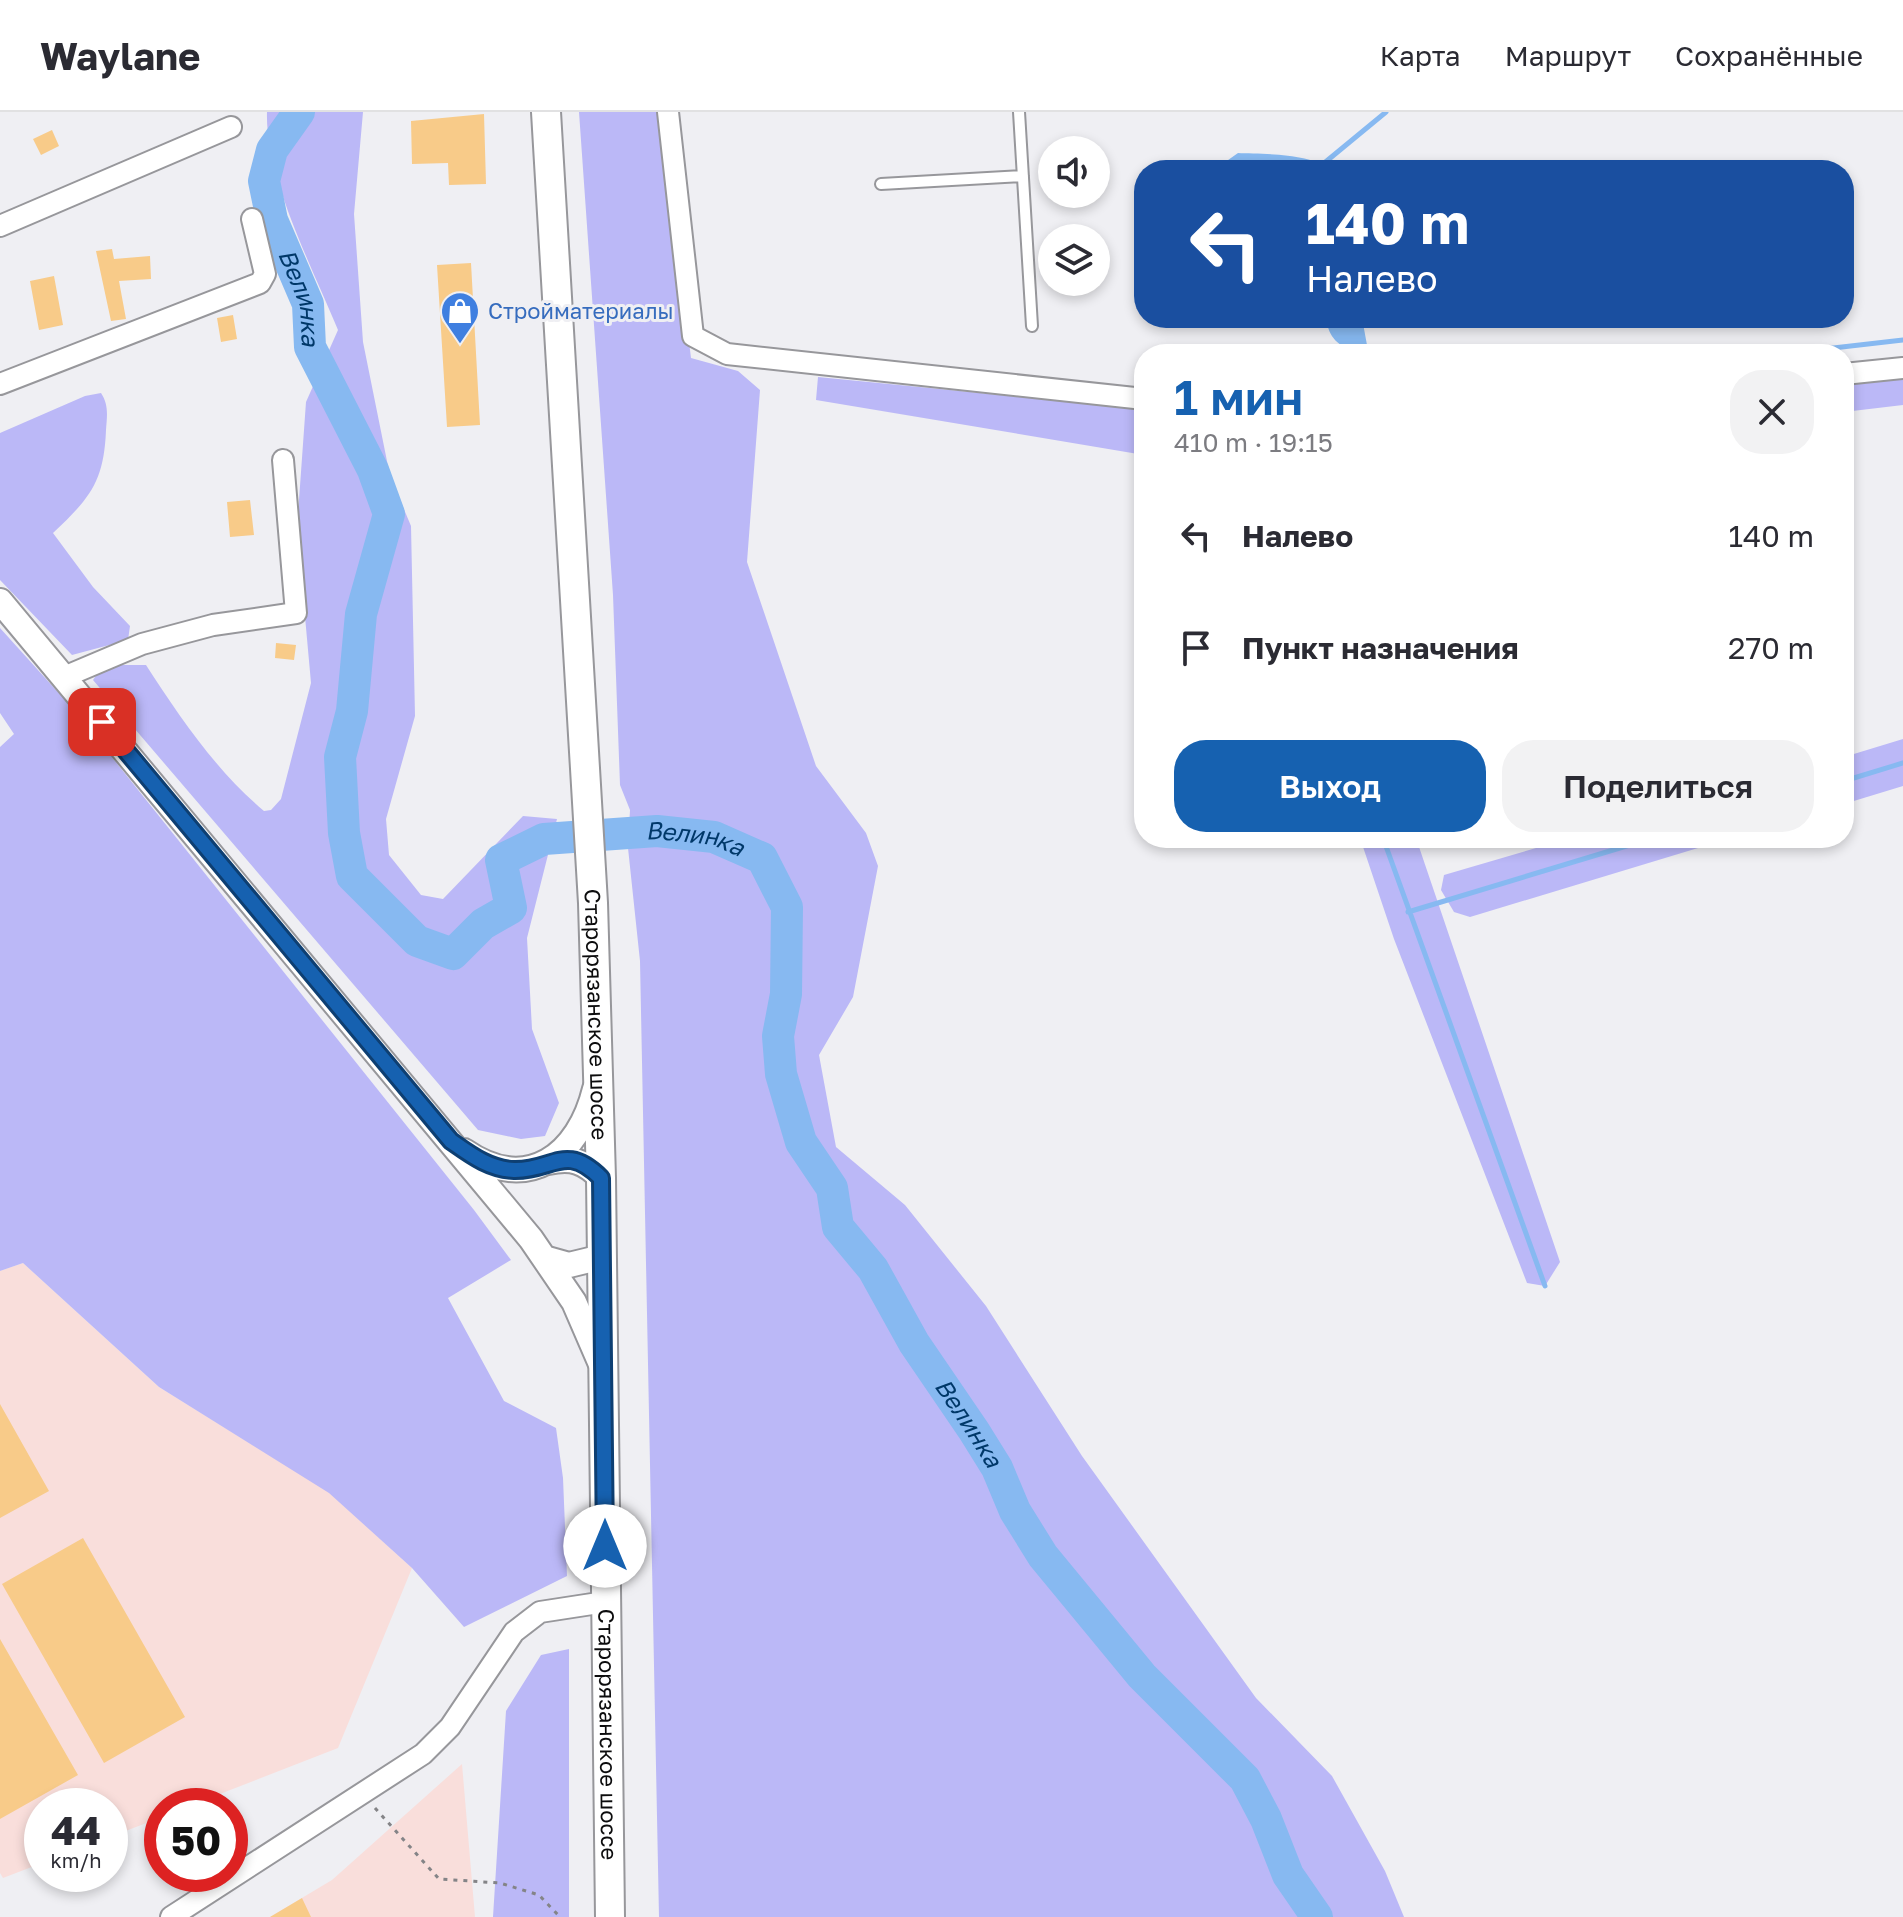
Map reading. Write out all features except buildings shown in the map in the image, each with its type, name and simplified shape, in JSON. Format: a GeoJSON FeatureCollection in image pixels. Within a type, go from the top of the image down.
{"type":"FeatureCollection","features":[{"type":"Feature","properties":{"kind":"main road","name":"Старорязанское шоссе"},"geometry":{"type":"LineString","coordinates":[[546,112],[593,903],[601,1178],[610,1917]]}},
{"type":"Feature","properties":{"kind":"street"},"geometry":{"type":"LineString","coordinates":[[668,112],[693,336],[727,354],[1134,398]]}},
{"type":"Feature","properties":{"kind":"street"},"geometry":{"type":"LineString","coordinates":[[0,226],[231,127]]}},
{"type":"Feature","properties":{"kind":"street"},"geometry":{"type":"LineString","coordinates":[[0,384],[260,283],[265,274],[252,219]]}},
{"type":"Feature","properties":{"kind":"street"},"geometry":{"type":"LineString","coordinates":[[1854,373],[1903,368]]}},
{"type":"Feature","properties":{"kind":"street"},"geometry":{"type":"LineString","coordinates":[[64,677],[142,644],[213,625],[296,613],[283,460]]}},
{"type":"Feature","properties":{"kind":"street"},"geometry":{"type":"LineString","coordinates":[[0,601],[451,1141],[544,1258],[585,1323],[603,1372]]}},
{"type":"Feature","properties":{"kind":"street"},"geometry":{"type":"LineString","coordinates":[[548,1162],[567,1149],[580,1133],[598,1079]]}},
{"type":"Feature","properties":{"kind":"street"},"geometry":{"type":"LineString","coordinates":[[451,1141],[495,1167],[516,1170],[565,1158],[579,1160],[601,1178]]}},
{"type":"Feature","properties":{"kind":"street"},"geometry":{"type":"LineString","coordinates":[[544,1258],[569,1265],[602,1257]]}},
{"type":"Feature","properties":{"kind":"street"},"geometry":{"type":"LineString","coordinates":[[248,1866],[423,1754],[450,1727],[514,1632],[540,1612],[605,1602]]}},
{"type":"Feature","properties":{"kind":"street"},"geometry":{"type":"LineString","coordinates":[[171,1917],[209,1892]]}},
{"type":"Feature","properties":{"kind":"lane"},"geometry":{"type":"LineString","coordinates":[[1019,112],[1032,326]]}},
{"type":"Feature","properties":{"kind":"lane"},"geometry":{"type":"LineString","coordinates":[[881,184],[1023,176]]}},
{"type":"Feature","properties":{"kind":"path"},"geometry":{"type":"LineString","coordinates":[[360,1792],[439,1879],[500,1883],[539,1895],[560,1917]]}},
{"type":"Feature","properties":{"kind":"shaded area"},"geometry":{"type":"Polygon","coordinates":[[[267,112],[363,112],[354,214],[363,342],[390,476],[411,526],[415,716],[386,819],[389,855],[421,895],[443,899],[523,816],[557,819],[527,938],[532,1029],[559,1103],[545,1136],[521,1139],[478,1130],[93,680],[99,671],[117,665],[146,665],[200,742],[247,796],[264,811],[271,810],[281,799],[311,683],[297,528],[306,402],[338,330],[282,193],[268,138],[267,112]]]}},
{"type":"Feature","properties":{"kind":"shaded area"},"geometry":{"type":"Polygon","coordinates":[[[579,112],[661,112],[691,358],[738,371],[760,390],[747,562],[816,766],[866,833],[878,866],[853,997],[819,1055],[836,1147],[905,1205],[986,1306],[1082,1456],[1256,1698],[1332,1776],[1385,1871],[1404,1917],[659,1917],[640,961],[628,848],[630,810],[620,785],[613,595],[579,112]]]}},
{"type":"Feature","properties":{"kind":"shaded area"},"geometry":{"type":"Polygon","coordinates":[[[1238,153],[1312,160],[1228,160],[1238,153]]]}},
{"type":"Feature","properties":{"kind":"shaded area"},"geometry":{"type":"Polygon","coordinates":[[[1328,328],[1364,328],[1367,344],[1340,344],[1328,328]]]}},
{"type":"Feature","properties":{"kind":"shaded area"},"geometry":{"type":"Polygon","coordinates":[[[818,377],[1134,408],[1134,453],[816,400],[818,377]]]}},
{"type":"Feature","properties":{"kind":"shaded area"},"geometry":{"type":"Polygon","coordinates":[[[1903,379],[1903,405],[1854,411],[1854,384],[1903,379]]]}},
{"type":"Feature","properties":{"kind":"shaded area"},"geometry":{"type":"Polygon","coordinates":[[[101,393],[107,415],[105,448],[98,476],[86,499],[53,533],[93,587],[130,626],[128,640],[72,655],[0,580],[0,433],[85,396],[101,393]]]}},
{"type":"Feature","properties":{"kind":"shaded area"},"geometry":{"type":"Polygon","coordinates":[[[0,628],[75,711],[511,1260],[448,1298],[504,1401],[556,1428],[563,1478],[567,1576],[464,1627],[412,1568],[329,1493],[159,1387],[23,1263],[0,1271],[0,747],[14,734],[0,713],[0,628]]]}},
{"type":"Feature","properties":{"kind":"shaded area"},"geometry":{"type":"Polygon","coordinates":[[[1903,739],[1903,786],[1854,801],[1854,754],[1903,739]]]}},
{"type":"Feature","properties":{"kind":"shaded area"},"geometry":{"type":"Polygon","coordinates":[[[1363,848],[1419,848],[1560,1262],[1545,1286],[1527,1283],[1394,939],[1363,848]]]}},
{"type":"Feature","properties":{"kind":"shaded area"},"geometry":{"type":"Polygon","coordinates":[[[1536,848],[1698,848],[1470,917],[1454,912],[1441,890],[1444,875],[1536,848]]]}},
{"type":"Feature","properties":{"kind":"shaded area"},"geometry":{"type":"Polygon","coordinates":[[[23,1263],[159,1387],[329,1492],[412,1568],[338,1748],[235,1788],[144,1788],[144,1824],[128,1830],[128,1788],[24,1788],[24,1870],[3,1878],[0,1873],[0,1271],[23,1263]]]}},
{"type":"Feature","properties":{"kind":"shaded area"},"geometry":{"type":"Polygon","coordinates":[[[569,1649],[569,1917],[493,1917],[506,1711],[541,1655],[569,1649]]]}},
{"type":"Feature","properties":{"kind":"shaded area"},"geometry":{"type":"Polygon","coordinates":[[[462,1764],[475,1917],[270,1917],[332,1880],[462,1764]]]}},
{"type":"Feature","properties":{"kind":"waterway","name":"Велинка"},"geometry":{"type":"LineString","coordinates":[[299,112],[272,150],[264,181],[272,220],[308,304],[310,347],[373,470],[389,514],[361,614],[352,711],[340,757],[344,833],[352,876],[417,941],[453,954],[483,924],[511,908],[501,860],[544,839],[657,831],[714,837],[762,858],[787,907],[786,994],[778,1036],[781,1074],[801,1142],[832,1188],[838,1227],[873,1269],[914,1343],[974,1431],[997,1468],[1015,1511],[1043,1556],[1142,1676],[1245,1779],[1266,1819],[1288,1875],[1317,1917]]}},
{"type":"Feature","properties":{"kind":"waterway"},"geometry":{"type":"LineString","coordinates":[[1328,160],[1386,112]]}},
{"type":"Feature","properties":{"kind":"waterway"},"geometry":{"type":"LineString","coordinates":[[1854,346],[1903,340]]}},
{"type":"Feature","properties":{"kind":"waterway"},"geometry":{"type":"LineString","coordinates":[[1854,778],[1903,763]]}},
{"type":"Feature","properties":{"kind":"waterway"},"geometry":{"type":"LineString","coordinates":[[1387,848],[1545,1286]]}},
{"type":"Feature","properties":{"kind":"waterway"},"geometry":{"type":"LineString","coordinates":[[1408,912],[1620,848]]}},
{"type":"Feature","properties":{"kind":"place","name":"Стройматериалы"},"geometry":{"type":"Point","coordinates":[460,345]}},
{"type":"Feature","properties":{"kind":"route"},"geometry":{"type":"LineString","coordinates":[[102,722],[451,1141],[475,1158],[495,1167],[516,1170],[565,1158],[579,1160],[601,1178],[605,1546]]}}]}
